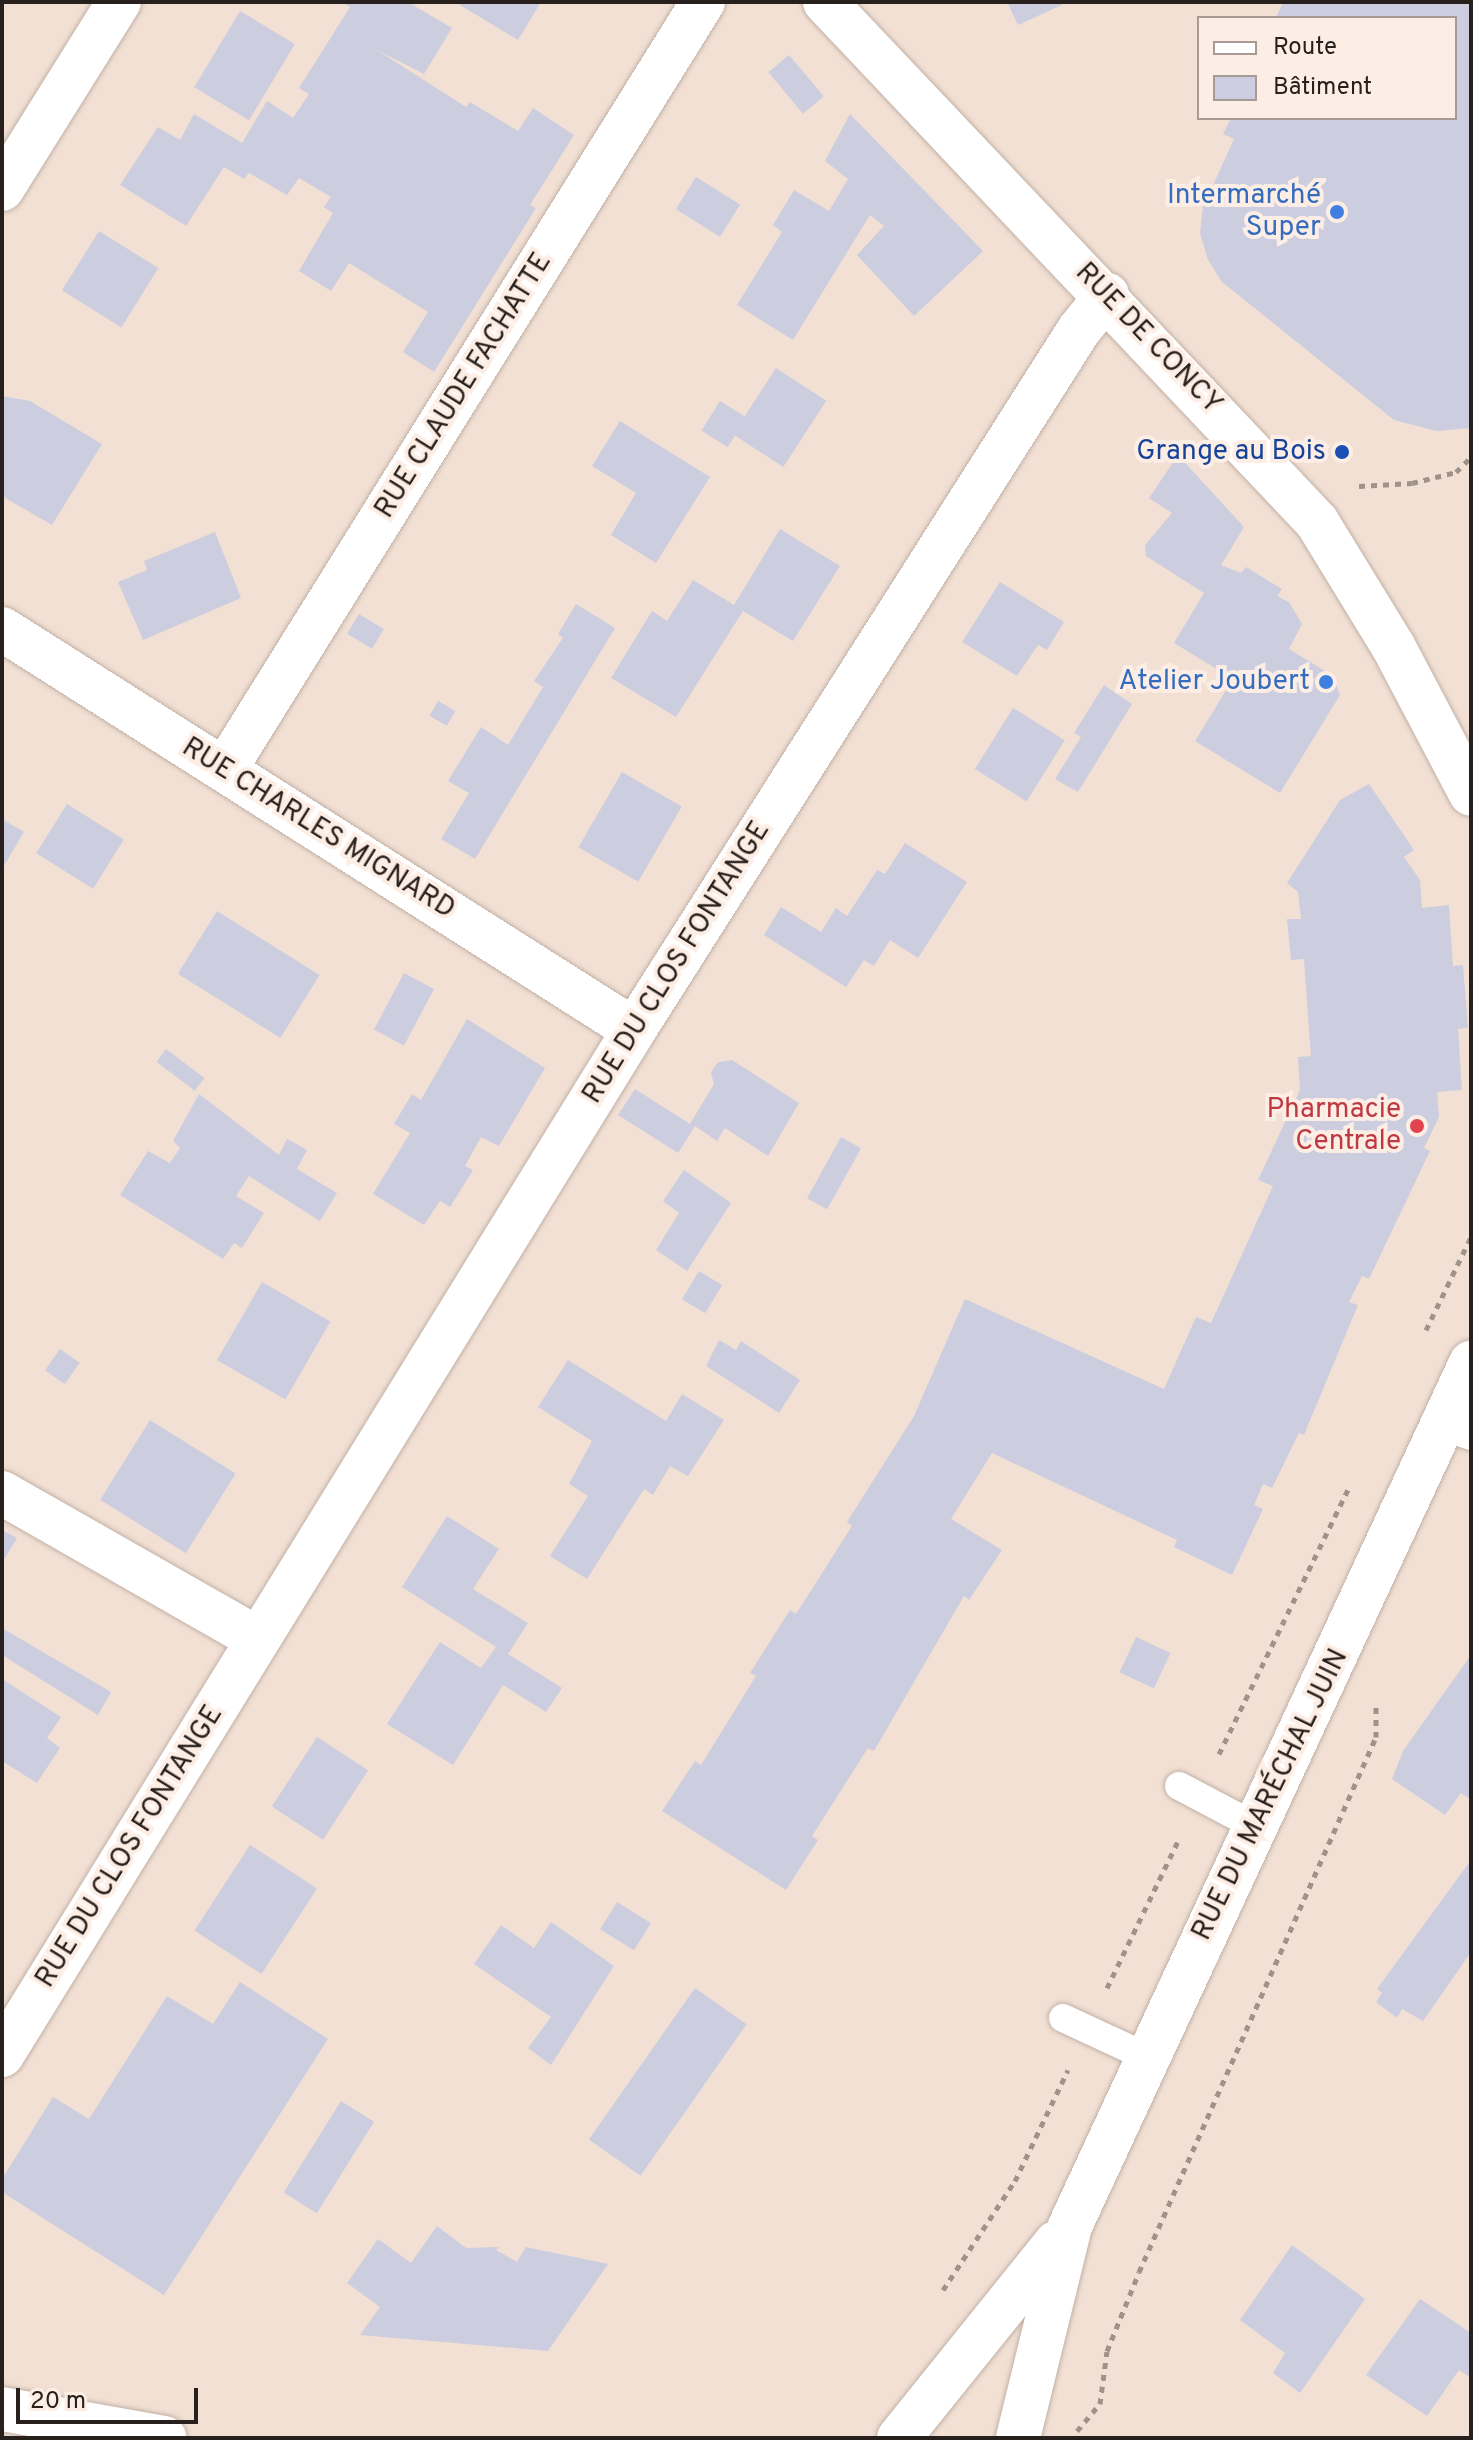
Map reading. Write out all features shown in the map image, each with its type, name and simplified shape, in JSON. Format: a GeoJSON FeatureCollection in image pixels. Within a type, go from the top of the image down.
{"type":"FeatureCollection","features":[{"type":"Feature","properties":{"kind":"street"},"geometry":{"type":"LineString","coordinates":[[2,189],[119,2]]}},
{"type":"Feature","properties":{"kind":"street","name":"RUE CLAUDE FACHATTE"},"geometry":{"type":"LineString","coordinates":[[225,769],[703,2]]}},
{"type":"Feature","properties":{"kind":"street","name":"RUE DE CONCY"},"geometry":{"type":"LineString","coordinates":[[825,2],[1107,295],[1317,522],[1393,646],[1471,794]]}},
{"type":"Feature","properties":{"kind":"street","name":"RUE DU CLOS FONTANGE"},"geometry":{"type":"LineString","coordinates":[[2,2055],[634,1030],[1079,330],[1107,295]]}},
{"type":"Feature","properties":{"kind":"street","name":"RUE CHARLES MIGNARD"},"geometry":{"type":"LineString","coordinates":[[2,629],[634,1030]]}},
{"type":"Feature","properties":{"kind":"street","name":"RUE DU MARÉCHAL JUIN"},"geometry":{"type":"LineString","coordinates":[[1018,2438],[1070,2226],[1253,1825],[1458,1432],[1471,1363]]}},
{"type":"Feature","properties":{"kind":"street"},"geometry":{"type":"LineString","coordinates":[[2,1493],[258,1639]]}},
{"type":"Feature","properties":{"kind":"street","name":"RUE DU MARÉCHAL JUIN"},"geometry":{"type":"LineString","coordinates":[[899,2438],[1070,2226]]}},
{"type":"Feature","properties":{"kind":"street"},"geometry":{"type":"LineString","coordinates":[[2,2409],[164,2438]]}},
{"type":"Feature","properties":{"kind":"lane"},"geometry":{"type":"LineString","coordinates":[[1179,1786],[1253,1825]]}},
{"type":"Feature","properties":{"kind":"lane"},"geometry":{"type":"LineString","coordinates":[[1063,2018],[1147,2057]]}},
{"type":"Feature","properties":{"kind":"path"},"geometry":{"type":"LineString","coordinates":[[1288,491],[1412,483],[1456,472],[1471,457]]}},
{"type":"Feature","properties":{"kind":"path"},"geometry":{"type":"LineString","coordinates":[[1071,2438],[1100,2404],[1107,2351],[1139,2272],[1376,1737],[1376,1691]]}},
{"type":"Feature","properties":{"kind":"building"},"geometry":{"type":"Polygon","coordinates":[[[341,2],[408,2],[452,28],[424,74],[377,50],[466,107],[470,102],[518,131],[533,108],[574,135],[530,205],[536,208],[434,372],[403,352],[428,312],[349,263],[331,291],[299,271],[333,213],[324,207],[331,197],[299,178],[287,195],[249,173],[244,179],[224,167],[186,226],[120,185],[158,127],[180,140],[194,114],[242,143],[267,101],[293,118],[309,94],[299,88],[350,7],[341,2]]]}},
{"type":"Feature","properties":{"kind":"building"},"geometry":{"type":"Polygon","coordinates":[[[455,2],[541,2],[518,40],[455,2]]]}},
{"type":"Feature","properties":{"kind":"building"},"geometry":{"type":"Polygon","coordinates":[[[1007,2],[1061,2],[1062,5],[1018,25],[1007,2]]]}},
{"type":"Feature","properties":{"kind":"building","name":"Intermarché Super"},"geometry":{"type":"Polygon","coordinates":[[[1283,2],[1471,2],[1471,428],[1437,431],[1394,420],[1222,282],[1208,260],[1200,233],[1203,207],[1234,139],[1223,134],[1230,120],[1457,120],[1457,16],[1277,16],[1283,2]]]}},
{"type":"Feature","properties":{"kind":"building"},"geometry":{"type":"Polygon","coordinates":[[[240,11],[295,44],[249,120],[194,87],[240,11]]]}},
{"type":"Feature","properties":{"kind":"building"},"geometry":{"type":"Polygon","coordinates":[[[789,55],[824,96],[803,114],[768,72],[789,55]]]}},
{"type":"Feature","properties":{"kind":"building"},"geometry":{"type":"Polygon","coordinates":[[[850,114],[983,251],[914,316],[857,255],[884,226],[870,215],[793,340],[737,305],[782,232],[773,225],[794,190],[829,211],[848,179],[825,161],[850,114]]]}},
{"type":"Feature","properties":{"kind":"building"},"geometry":{"type":"Polygon","coordinates":[[[696,177],[740,205],[720,237],[676,209],[696,177]]]}},
{"type":"Feature","properties":{"kind":"building"},"geometry":{"type":"Polygon","coordinates":[[[99,231],[158,268],[121,327],[62,290],[99,231]]]}},
{"type":"Feature","properties":{"kind":"building"},"geometry":{"type":"Polygon","coordinates":[[[776,368],[826,401],[783,467],[733,434],[776,368]]]}},
{"type":"Feature","properties":{"kind":"building"},"geometry":{"type":"Polygon","coordinates":[[[2,396],[30,401],[102,444],[52,525],[2,496],[2,396]]]}},
{"type":"Feature","properties":{"kind":"building"},"geometry":{"type":"Polygon","coordinates":[[[720,401],[746,417],[728,447],[701,431],[720,401]]]}},
{"type":"Feature","properties":{"kind":"building"},"geometry":{"type":"Polygon","coordinates":[[[620,421],[710,477],[656,563],[611,535],[636,493],[592,466],[620,421]]]}},
{"type":"Feature","properties":{"kind":"building"},"geometry":{"type":"Polygon","coordinates":[[[1178,455],[1244,527],[1221,565],[1241,573],[1246,567],[1282,589],[1277,596],[1289,602],[1302,624],[1289,649],[1333,676],[1340,695],[1280,793],[1195,741],[1233,679],[1174,643],[1204,593],[1146,556],[1145,545],[1172,513],[1149,498],[1178,455]]]}},
{"type":"Feature","properties":{"kind":"building"},"geometry":{"type":"Polygon","coordinates":[[[780,529],[840,566],[793,641],[743,611],[676,717],[611,678],[652,611],[667,621],[693,580],[734,605],[780,529]]]}},
{"type":"Feature","properties":{"kind":"building"},"geometry":{"type":"Polygon","coordinates":[[[215,532],[241,598],[143,640],[118,582],[147,570],[144,561],[215,532]]]}},
{"type":"Feature","properties":{"kind":"building"},"geometry":{"type":"Polygon","coordinates":[[[1000,582],[1064,622],[1047,650],[1038,645],[1017,676],[962,642],[1000,582]]]}},
{"type":"Feature","properties":{"kind":"building"},"geometry":{"type":"Polygon","coordinates":[[[576,604],[615,628],[475,859],[441,839],[469,793],[448,781],[481,727],[508,745],[543,687],[534,681],[563,638],[558,634],[576,604]]]}},
{"type":"Feature","properties":{"kind":"building"},"geometry":{"type":"Polygon","coordinates":[[[359,614],[384,629],[372,649],[347,634],[359,614]]]}},
{"type":"Feature","properties":{"kind":"building"},"geometry":{"type":"Polygon","coordinates":[[[1104,685],[1132,704],[1078,792],[1055,779],[1081,737],[1074,733],[1104,685]]]}},
{"type":"Feature","properties":{"kind":"building"},"geometry":{"type":"Polygon","coordinates":[[[438,701],[455,711],[447,726],[430,716],[438,701]]]}},
{"type":"Feature","properties":{"kind":"building"},"geometry":{"type":"Polygon","coordinates":[[[1013,708],[1065,740],[1027,801],[975,769],[1013,708]]]}},
{"type":"Feature","properties":{"kind":"building"},"geometry":{"type":"Polygon","coordinates":[[[622,772],[682,806],[638,882],[578,847],[622,772]]]}},
{"type":"Feature","properties":{"kind":"building"},"geometry":{"type":"Polygon","coordinates":[[[1369,784],[1414,850],[1404,857],[1420,880],[1422,908],[1449,905],[1453,966],[1463,965],[1468,1028],[1458,1029],[1462,1090],[1437,1092],[1439,1117],[1424,1148],[1430,1151],[1369,1279],[1362,1276],[1349,1302],[1358,1305],[1304,1435],[1299,1433],[1272,1488],[1263,1484],[1254,1505],[1263,1509],[1232,1575],[1174,1547],[1177,1540],[992,1453],[951,1519],[1002,1550],[969,1600],[964,1596],[874,1751],[868,1748],[812,1836],[818,1840],[786,1890],[662,1811],[695,1761],[701,1765],[756,1676],[750,1673],[790,1610],[796,1614],[852,1526],[847,1522],[914,1416],[965,1299],[1164,1389],[1196,1317],[1211,1323],[1273,1186],[1258,1180],[1300,1090],[1298,1057],[1311,1056],[1304,959],[1291,960],[1287,919],[1301,919],[1298,892],[1287,883],[1340,800],[1369,784]]]}},
{"type":"Feature","properties":{"kind":"building"},"geometry":{"type":"Polygon","coordinates":[[[67,804],[124,840],[93,889],[36,853],[67,804]]]}},
{"type":"Feature","properties":{"kind":"building"},"geometry":{"type":"Polygon","coordinates":[[[2,819],[24,832],[2,869],[2,819]]]}},
{"type":"Feature","properties":{"kind":"building"},"geometry":{"type":"Polygon","coordinates":[[[905,843],[967,882],[918,958],[890,940],[874,966],[864,960],[846,987],[764,935],[781,907],[821,932],[836,908],[847,916],[877,870],[885,874],[905,843]]]}},
{"type":"Feature","properties":{"kind":"building"},"geometry":{"type":"Polygon","coordinates":[[[217,911],[320,975],[280,1038],[178,974],[217,911]]]}},
{"type":"Feature","properties":{"kind":"building"},"geometry":{"type":"Polygon","coordinates":[[[404,973],[434,989],[404,1045],[374,1030],[404,973]]]}},
{"type":"Feature","properties":{"kind":"building"},"geometry":{"type":"Polygon","coordinates":[[[467,1019],[545,1068],[499,1146],[481,1137],[465,1166],[473,1170],[450,1207],[440,1201],[424,1225],[373,1194],[410,1133],[394,1124],[412,1094],[421,1100],[467,1019]]]}},
{"type":"Feature","properties":{"kind":"building"},"geometry":{"type":"Polygon","coordinates":[[[166,1049],[204,1078],[195,1091],[156,1062],[166,1049]]]}},
{"type":"Feature","properties":{"kind":"building"},"geometry":{"type":"Polygon","coordinates":[[[732,1060],[799,1103],[768,1156],[725,1128],[717,1141],[695,1126],[678,1153],[618,1115],[635,1089],[690,1124],[714,1084],[711,1072],[718,1062],[732,1060]]]}},
{"type":"Feature","properties":{"kind":"building"},"geometry":{"type":"Polygon","coordinates":[[[199,1094],[279,1155],[287,1139],[307,1150],[297,1169],[337,1193],[320,1221],[249,1176],[236,1196],[264,1213],[242,1248],[234,1243],[223,1259],[120,1195],[148,1151],[170,1163],[180,1148],[173,1141],[199,1094]]]}},
{"type":"Feature","properties":{"kind":"building"},"geometry":{"type":"Polygon","coordinates":[[[841,1137],[861,1148],[827,1209],[807,1198],[841,1137]]]}},
{"type":"Feature","properties":{"kind":"building"},"geometry":{"type":"Polygon","coordinates":[[[684,1170],[731,1203],[687,1271],[656,1250],[679,1213],[663,1201],[684,1170]]]}},
{"type":"Feature","properties":{"kind":"building"},"geometry":{"type":"Polygon","coordinates":[[[699,1271],[722,1285],[705,1313],[682,1299],[699,1271]]]}},
{"type":"Feature","properties":{"kind":"building"},"geometry":{"type":"Polygon","coordinates":[[[262,1282],[330,1322],[285,1399],[217,1360],[262,1282]]]}},
{"type":"Feature","properties":{"kind":"building"},"geometry":{"type":"Polygon","coordinates":[[[719,1340],[736,1350],[741,1341],[800,1380],[779,1413],[706,1366],[719,1340]]]}},
{"type":"Feature","properties":{"kind":"building"},"geometry":{"type":"Polygon","coordinates":[[[60,1349],[80,1363],[65,1384],[45,1370],[60,1349]]]}},
{"type":"Feature","properties":{"kind":"building"},"geometry":{"type":"Polygon","coordinates":[[[568,1360],[666,1421],[682,1394],[724,1420],[688,1476],[670,1466],[653,1495],[644,1489],[587,1579],[550,1556],[588,1496],[569,1484],[592,1441],[538,1407],[568,1360]]]}},
{"type":"Feature","properties":{"kind":"building"},"geometry":{"type":"Polygon","coordinates":[[[150,1420],[236,1474],[186,1553],[100,1500],[150,1420]]]}},
{"type":"Feature","properties":{"kind":"building"},"geometry":{"type":"Polygon","coordinates":[[[447,1516],[499,1549],[473,1589],[528,1623],[508,1654],[562,1688],[546,1712],[503,1685],[453,1765],[387,1724],[440,1642],[481,1668],[496,1647],[402,1587],[447,1516]]]}},
{"type":"Feature","properties":{"kind":"building"},"geometry":{"type":"Polygon","coordinates":[[[2,1530],[17,1538],[2,1563],[2,1530]]]}},
{"type":"Feature","properties":{"kind":"building"},"geometry":{"type":"Polygon","coordinates":[[[2,1628],[111,1692],[98,1715],[2,1655],[2,1628]]]}},
{"type":"Feature","properties":{"kind":"building"},"geometry":{"type":"Polygon","coordinates":[[[1136,1637],[1170,1653],[1154,1688],[1120,1672],[1136,1637]]]}},
{"type":"Feature","properties":{"kind":"building"},"geometry":{"type":"Polygon","coordinates":[[[1471,1655],[1471,1800],[1461,1793],[1445,1815],[1392,1779],[1403,1751],[1471,1655]]]}},
{"type":"Feature","properties":{"kind":"building"},"geometry":{"type":"Polygon","coordinates":[[[2,1679],[61,1717],[47,1738],[60,1748],[37,1783],[2,1761],[2,1679]]]}},
{"type":"Feature","properties":{"kind":"building"},"geometry":{"type":"Polygon","coordinates":[[[317,1737],[368,1770],[323,1840],[272,1807],[317,1737]]]}},
{"type":"Feature","properties":{"kind":"building"},"geometry":{"type":"Polygon","coordinates":[[[250,1845],[317,1889],[262,1974],[194,1931],[250,1845]]]}},
{"type":"Feature","properties":{"kind":"building"},"geometry":{"type":"Polygon","coordinates":[[[1471,1860],[1471,1952],[1423,2021],[1402,2009],[1397,2018],[1376,2002],[1382,1993],[1377,1989],[1471,1860]]]}},
{"type":"Feature","properties":{"kind":"building"},"geometry":{"type":"Polygon","coordinates":[[[617,1902],[651,1923],[634,1950],[600,1929],[617,1902]]]}},
{"type":"Feature","properties":{"kind":"building"},"geometry":{"type":"Polygon","coordinates":[[[551,1922],[614,1966],[551,2065],[528,2048],[551,2017],[474,1964],[501,1925],[534,1948],[551,1922]]]}},
{"type":"Feature","properties":{"kind":"building"},"geometry":{"type":"Polygon","coordinates":[[[240,1982],[328,2039],[164,2295],[2,2192],[2,2179],[53,2097],[89,2119],[167,1996],[213,2024],[240,1982]]]}},
{"type":"Feature","properties":{"kind":"building"},"geometry":{"type":"Polygon","coordinates":[[[695,1988],[747,2024],[640,2176],[589,2140],[695,1988]]]}},
{"type":"Feature","properties":{"kind":"building"},"geometry":{"type":"Polygon","coordinates":[[[341,2101],[374,2122],[317,2213],[284,2193],[341,2101]]]}},
{"type":"Feature","properties":{"kind":"building"},"geometry":{"type":"Polygon","coordinates":[[[437,2226],[466,2248],[499,2247],[496,2250],[517,2262],[526,2247],[608,2264],[548,2351],[360,2335],[380,2307],[347,2283],[378,2239],[411,2263],[437,2226]]]}},
{"type":"Feature","properties":{"kind":"building"},"geometry":{"type":"Polygon","coordinates":[[[1292,2245],[1365,2299],[1300,2393],[1273,2373],[1285,2353],[1240,2320],[1292,2245]]]}},
{"type":"Feature","properties":{"kind":"building"},"geometry":{"type":"Polygon","coordinates":[[[1420,2299],[1471,2333],[1471,2378],[1459,2370],[1427,2416],[1366,2375],[1420,2299]]]}},
{"type":"Feature","properties":{"kind":"place","name":"Intermarché Super"},"geometry":{"type":"Point","coordinates":[1337,212]}},
{"type":"Feature","properties":{"kind":"place","name":"Grange au Bois"},"geometry":{"type":"Point","coordinates":[1342,452]}},
{"type":"Feature","properties":{"kind":"place","name":"Atelier Joubert"},"geometry":{"type":"Point","coordinates":[1326,682]}},
{"type":"Feature","properties":{"kind":"place","name":"Pharmacie Centrale"},"geometry":{"type":"Point","coordinates":[1417,1126]}}]}
